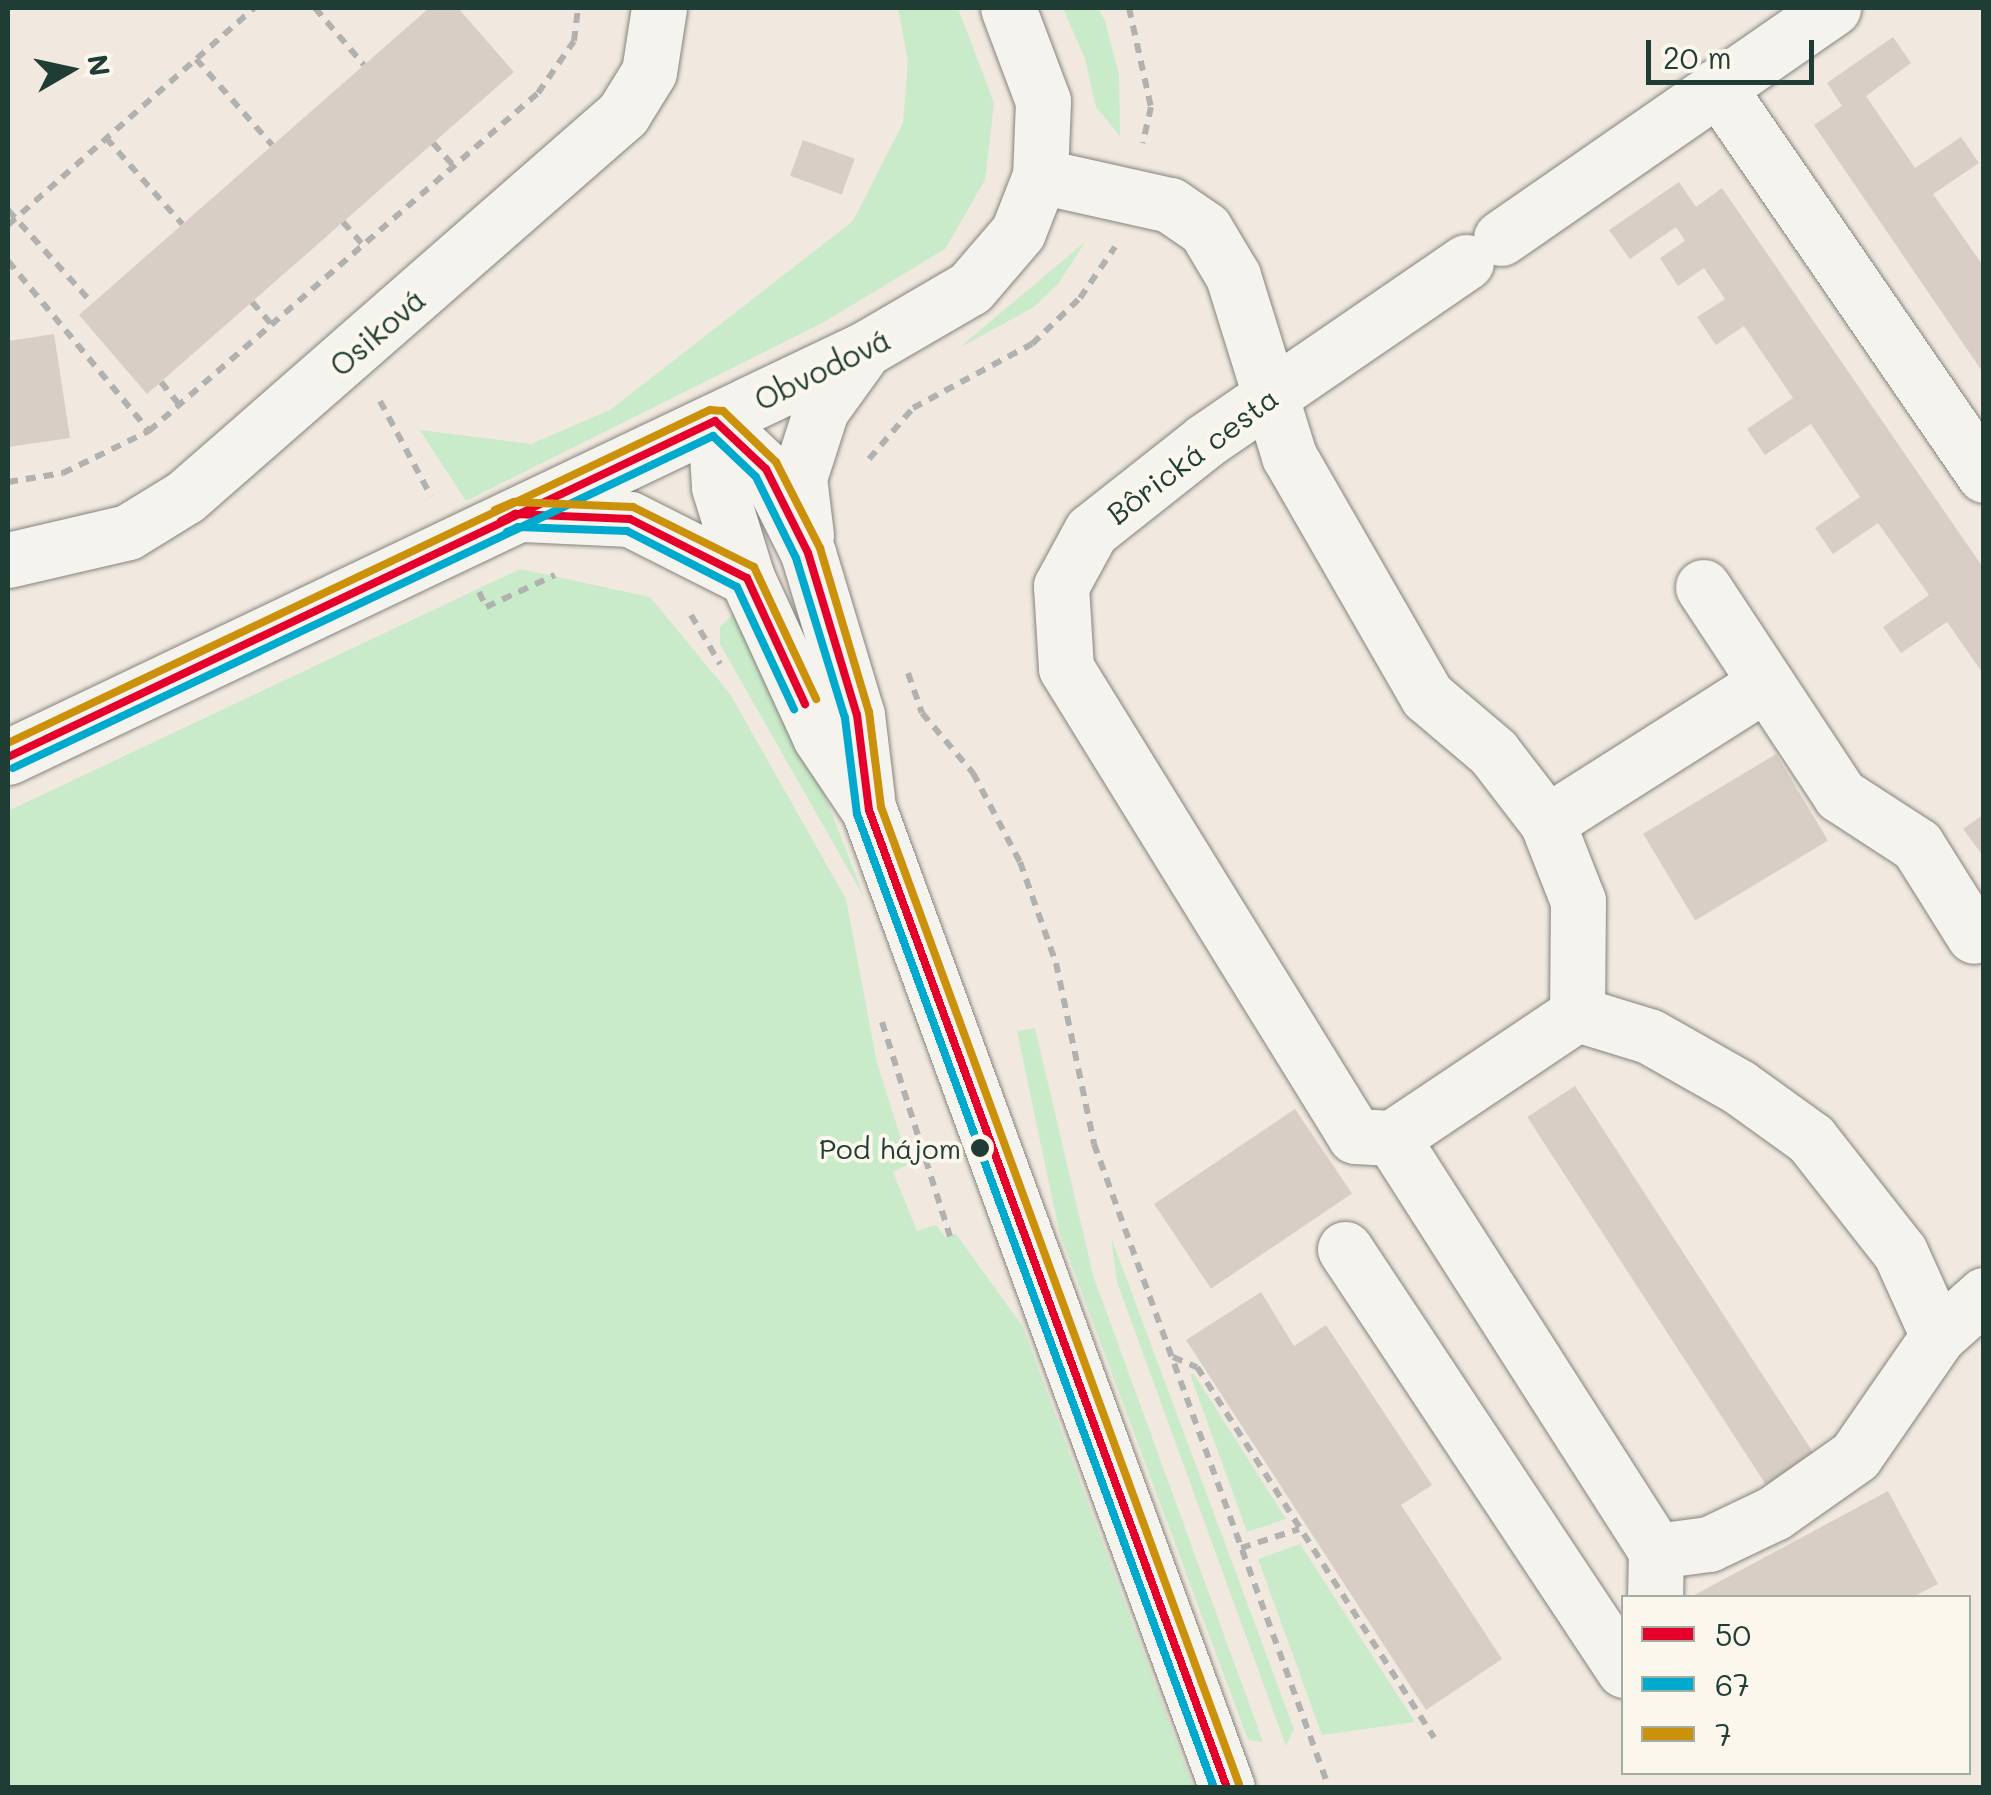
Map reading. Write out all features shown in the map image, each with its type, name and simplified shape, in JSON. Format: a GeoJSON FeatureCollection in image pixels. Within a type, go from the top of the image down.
{"type":"FeatureCollection","features":[{"type":"Feature","properties":{"kind":"street","name":"Osiková"},"geometry":{"type":"LineString","coordinates":[[8,560],[128,532],[186,497],[623,114],[649,72],[659,8]]}},
{"type":"Feature","properties":{"kind":"street","name":"Obvodová"},"geometry":{"type":"LineString","coordinates":[[8,756],[865,350],[970,288],[1018,232],[1040,176],[1043,101],[1008,8]]}},
{"type":"Feature","properties":{"kind":"street","name":"Bôrická cesta"},"geometry":{"type":"LineString","coordinates":[[1392,1138],[1355,1136],[1066,668],[1061,586],[1091,531],[1271,395],[1832,8]]}},
{"type":"Feature","properties":{"kind":"street"},"geometry":{"type":"LineString","coordinates":[[1716,86],[1984,475]]}},
{"type":"Feature","properties":{"kind":"street"},"geometry":{"type":"LineString","coordinates":[[1040,176],[1170,204],[1205,229],[1233,276],[1289,456],[1427,696],[1493,752],[1546,822],[1578,901],[1577,1014]]}},
{"type":"Feature","properties":{"kind":"street"},"geometry":{"type":"LineString","coordinates":[[808,553],[799,478],[822,410],[865,350]]}},
{"type":"Feature","properties":{"kind":"street"},"geometry":{"type":"LineString","coordinates":[[715,421],[766,469],[808,553],[857,715],[869,810],[1227,1788]]}},
{"type":"Feature","properties":{"kind":"street"},"geometry":{"type":"LineString","coordinates":[[715,421],[719,487],[747,578],[820,737],[869,810]]}},
{"type":"Feature","properties":{"kind":"street"},"geometry":{"type":"LineString","coordinates":[[515,514],[630,519],[747,578]]}},
{"type":"Feature","properties":{"kind":"street"},"geometry":{"type":"LineString","coordinates":[[1703,586],[1840,795],[1917,845],[1974,936]]}},
{"type":"Feature","properties":{"kind":"street"},"geometry":{"type":"LineString","coordinates":[[1546,822],[1766,683]]}},
{"type":"Feature","properties":{"kind":"street"},"geometry":{"type":"LineString","coordinates":[[1577,1014],[1392,1138],[1656,1574],[1742,1528],[1855,1456],[1938,1336],[1984,1295]]}},
{"type":"Feature","properties":{"kind":"street"},"geometry":{"type":"LineString","coordinates":[[1577,1014],[1648,1036],[1739,1087],[1812,1140],[1900,1252],[1938,1336]]}},
{"type":"Feature","properties":{"kind":"street"},"geometry":{"type":"LineString","coordinates":[[1345,1249],[1621,1665]]}},
{"type":"Feature","properties":{"kind":"path"},"geometry":{"type":"LineString","coordinates":[[8,224],[254,8]]}},
{"type":"Feature","properties":{"kind":"path"},"geometry":{"type":"LineString","coordinates":[[314,8],[364,64]]}},
{"type":"Feature","properties":{"kind":"path"},"geometry":{"type":"LineString","coordinates":[[8,482],[64,473],[148,431],[538,93],[574,40],[578,8]]}},
{"type":"Feature","properties":{"kind":"path"},"geometry":{"type":"LineString","coordinates":[[864,469],[876,444],[913,408],[1032,344],[1080,298],[1111,258],[1132,196],[1151,107],[1129,8]]}},
{"type":"Feature","properties":{"kind":"path"},"geometry":{"type":"LineString","coordinates":[[196,59],[272,146]]}},
{"type":"Feature","properties":{"kind":"path"},"geometry":{"type":"LineString","coordinates":[[106,138],[182,224]]}},
{"type":"Feature","properties":{"kind":"path"},"geometry":{"type":"LineString","coordinates":[[433,144],[454,166]]}},
{"type":"Feature","properties":{"kind":"path"},"geometry":{"type":"LineString","coordinates":[[8,210],[92,304]]}},
{"type":"Feature","properties":{"kind":"path"},"geometry":{"type":"LineString","coordinates":[[344,222],[363,245]]}},
{"type":"Feature","properties":{"kind":"path"},"geometry":{"type":"LineString","coordinates":[[8,262],[148,431]]}},
{"type":"Feature","properties":{"kind":"path"},"geometry":{"type":"LineString","coordinates":[[252,302],[272,324]]}},
{"type":"Feature","properties":{"kind":"path"},"geometry":{"type":"LineString","coordinates":[[161,382],[179,404]]}},
{"type":"Feature","properties":{"kind":"path"},"geometry":{"type":"LineString","coordinates":[[685,604],[724,671]]}},
{"type":"Feature","properties":{"kind":"path"},"geometry":{"type":"LineString","coordinates":[[902,659],[922,713],[973,773],[1020,862],[1056,963],[1094,1144],[1329,1788]]}},
{"type":"Feature","properties":{"kind":"path"},"geometry":{"type":"LineString","coordinates":[[881,1017],[950,1238]]}},
{"type":"Feature","properties":{"kind":"path"},"geometry":{"type":"LineString","coordinates":[[1172,1356],[1197,1367],[1434,1738]]}},
{"type":"Feature","properties":{"kind":"path"},"geometry":{"type":"LineString","coordinates":[[1241,1548],[1299,1529]]}},
{"type":"Feature","properties":{"kind":"green space"},"geometry":{"type":"Polygon","coordinates":[[[898,8],[958,8],[994,103],[985,180],[945,249],[824,322],[466,501],[420,430],[531,444],[610,410],[853,221],[903,123],[908,61],[898,8]]]}},
{"type":"Feature","properties":{"kind":"green space"},"geometry":{"type":"Polygon","coordinates":[[[1063,8],[1098,8],[1105,21],[1119,75],[1120,136],[1096,107],[1085,59],[1063,8]]]}},
{"type":"Feature","properties":{"kind":"green space"},"geometry":{"type":"Polygon","coordinates":[[[1085,242],[1059,283],[1034,307],[959,348],[1085,242]]]}},
{"type":"Feature","properties":{"kind":"green space"},"geometry":{"type":"Polygon","coordinates":[[[520,569],[650,597],[730,694],[846,899],[877,1063],[909,1164],[893,1172],[917,1231],[936,1225],[945,1237],[956,1234],[1023,1327],[1193,1787],[8,1787],[8,811],[520,569]]]}},
{"type":"Feature","properties":{"kind":"green space"},"geometry":{"type":"Polygon","coordinates":[[[738,609],[780,679],[864,897],[720,644],[720,627],[738,609]]]}},
{"type":"Feature","properties":{"kind":"green space"},"geometry":{"type":"Polygon","coordinates":[[[1035,1028],[1093,1275],[1263,1742],[1248,1740],[1059,1231],[1017,1031],[1035,1028]]]}},
{"type":"Feature","properties":{"kind":"green space"},"geometry":{"type":"Polygon","coordinates":[[[1111,1237],[1294,1729],[1286,1746],[1117,1282],[1111,1237]]]}},
{"type":"Feature","properties":{"kind":"green space"},"geometry":{"type":"Polygon","coordinates":[[[1190,1374],[1194,1374],[1286,1519],[1247,1532],[1190,1374]]]}},
{"type":"Feature","properties":{"kind":"green space"},"geometry":{"type":"Polygon","coordinates":[[[1300,1544],[1415,1722],[1322,1735],[1258,1559],[1300,1544]]]}},
{"type":"Feature","properties":{"kind":"building"},"geometry":{"type":"Polygon","coordinates":[[[429,8],[458,8],[514,72],[147,394],[79,315],[429,8]]]}},
{"type":"Feature","properties":{"kind":"building"},"geometry":{"type":"Polygon","coordinates":[[[1893,37],[1911,63],[1866,96],[1915,168],[1961,137],[1979,163],[1933,194],[1984,267],[1984,374],[1814,125],[1842,106],[1827,83],[1893,37]]]}},
{"type":"Feature","properties":{"kind":"building"},"geometry":{"type":"Polygon","coordinates":[[[803,140],[855,159],[842,195],[790,176],[803,140]]]}},
{"type":"Feature","properties":{"kind":"building"},"geometry":{"type":"Polygon","coordinates":[[[1679,182],[1696,207],[1722,188],[1984,569],[1984,675],[1947,622],[1901,653],[1883,627],[1929,595],[1878,523],[1833,554],[1815,528],[1860,497],[1811,424],[1765,455],[1747,429],[1793,398],[1744,326],[1716,345],[1697,317],[1725,299],[1704,268],[1678,286],[1660,258],[1685,241],[1676,227],[1630,259],[1609,230],[1679,182]]]}},
{"type":"Feature","properties":{"kind":"building"},"geometry":{"type":"Polygon","coordinates":[[[54,334],[70,438],[8,447],[8,341],[54,334]]]}},
{"type":"Feature","properties":{"kind":"building"},"geometry":{"type":"Polygon","coordinates":[[[1776,754],[1828,841],[1695,920],[1643,834],[1776,754]]]}},
{"type":"Feature","properties":{"kind":"building"},"geometry":{"type":"Polygon","coordinates":[[[1984,814],[1984,857],[1963,829],[1984,814]]]}},
{"type":"Feature","properties":{"kind":"building"},"geometry":{"type":"Polygon","coordinates":[[[1575,1086],[1814,1453],[1766,1484],[1527,1117],[1575,1086]]]}},
{"type":"Feature","properties":{"kind":"building"},"geometry":{"type":"Polygon","coordinates":[[[1295,1109],[1352,1194],[1211,1289],[1154,1204],[1295,1109]]]}},
{"type":"Feature","properties":{"kind":"building"},"geometry":{"type":"Polygon","coordinates":[[[1261,1292],[1294,1346],[1326,1325],[1432,1485],[1401,1505],[1502,1659],[1426,1710],[1186,1340],[1261,1292]]]}},
{"type":"Feature","properties":{"kind":"building"},"geometry":{"type":"Polygon","coordinates":[[[1888,1491],[1938,1584],[1917,1595],[1695,1595],[1888,1491]]]}},
{"type":"Feature","properties":{"kind":"transit line","name":"7"},"geometry":{"type":"LineString","coordinates":[[8,743],[710,410],[723,411],[776,462],[820,548],[869,712],[881,807],[1239,1784]]}},
{"type":"Feature","properties":{"kind":"transit line","name":"50"},"geometry":{"type":"LineString","coordinates":[[8,757],[715,421],[766,469],[808,553],[857,715],[869,810],[1227,1788]]}},
{"type":"Feature","properties":{"kind":"transit line","name":"67"},"geometry":{"type":"LineString","coordinates":[[13,768],[713,436],[756,477],[796,558],[845,718],[857,814],[1214,1788]]}},
{"type":"Feature","properties":{"kind":"transit line","name":"7"},"geometry":{"type":"LineString","coordinates":[[495,510],[514,502],[633,507],[754,567],[816,699]]}},
{"type":"Feature","properties":{"kind":"transit line","name":"50"},"geometry":{"type":"LineString","coordinates":[[501,521],[515,514],[630,519],[747,578],[805,704]]}},
{"type":"Feature","properties":{"kind":"transit line","name":"67"},"geometry":{"type":"LineString","coordinates":[[507,532],[518,527],[627,531],[737,587],[794,709]]}},
{"type":"Feature","properties":{"kind":"place","name":"Pod hájom"},"geometry":{"type":"Point","coordinates":[980,1148]}}]}
